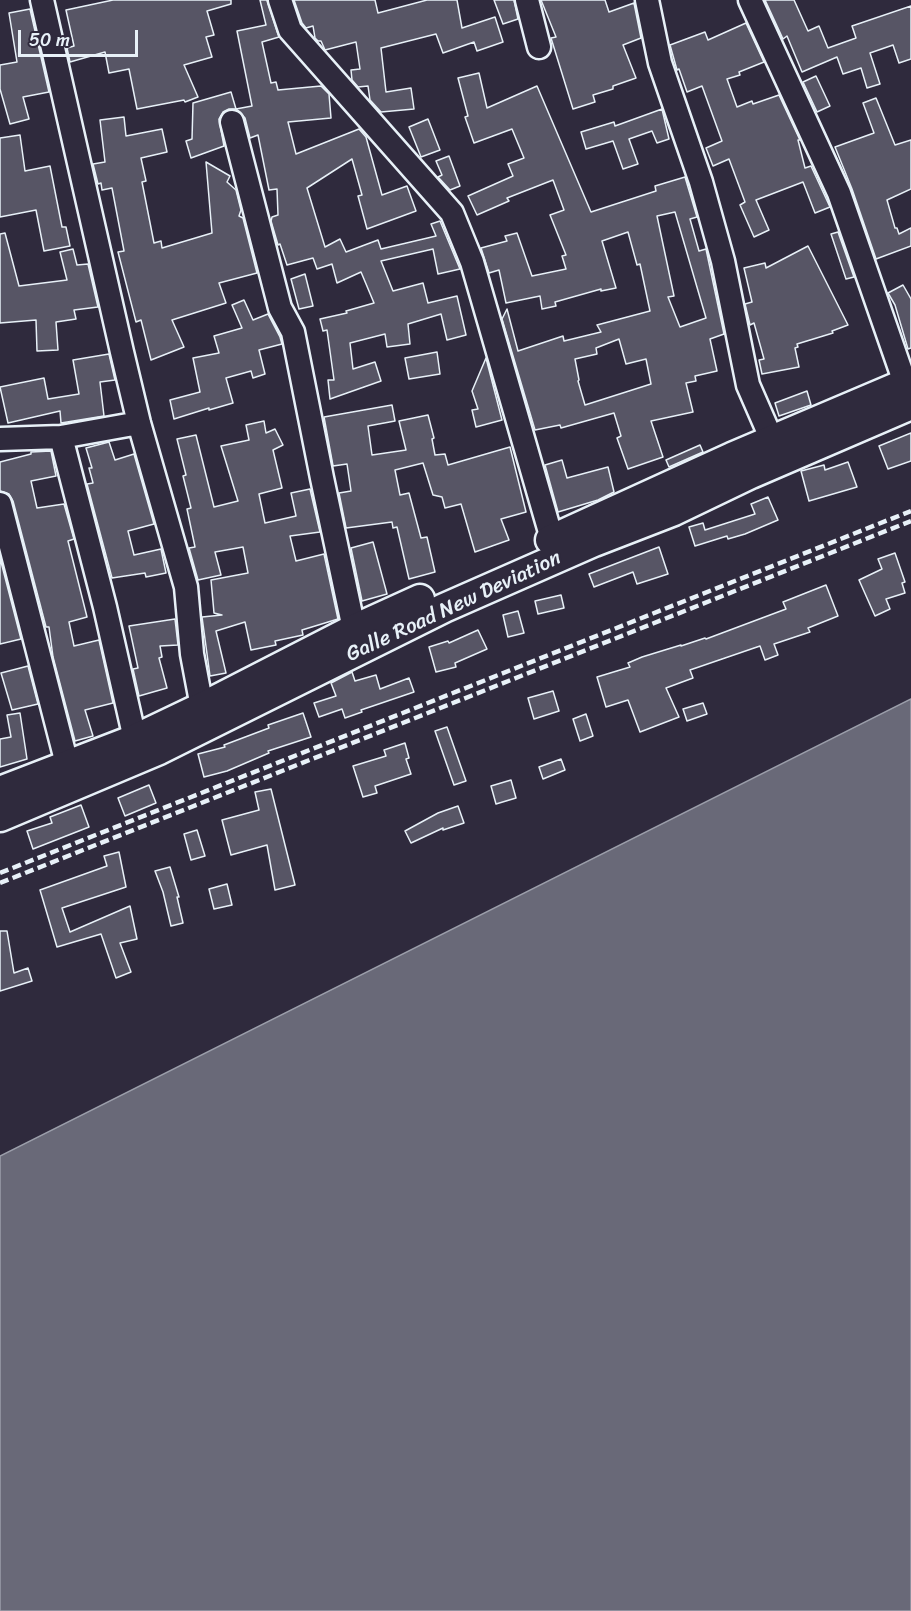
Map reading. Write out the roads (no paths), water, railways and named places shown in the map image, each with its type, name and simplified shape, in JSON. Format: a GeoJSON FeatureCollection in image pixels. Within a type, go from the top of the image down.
{"type":"FeatureCollection","features":[{"type":"Feature","properties":{"kind":"main road","name":"Galle Road New Deviation"},"geometry":{"type":"LineString","coordinates":[[0,791],[135,739],[354,629],[772,440],[909,389]]}},
{"type":"Feature","properties":{"kind":"main road","name":"Galle Road New Deviation"},"geometry":{"type":"LineString","coordinates":[[0,817],[159,750],[444,608],[594,542],[674,511],[751,474],[909,389]]}},
{"type":"Feature","properties":{"kind":"street"},"geometry":{"type":"LineString","coordinates":[[42,0],[140,423],[186,587],[192,654],[202,707]]}},
{"type":"Feature","properties":{"kind":"street"},"geometry":{"type":"LineString","coordinates":[[280,0],[290,30],[452,213],[472,262],[552,539]]}},
{"type":"Feature","properties":{"kind":"street"},"geometry":{"type":"LineString","coordinates":[[527,0],[539,47]]}},
{"type":"Feature","properties":{"kind":"street"},"geometry":{"type":"LineString","coordinates":[[647,0],[660,63],[702,182],[723,261],[748,385],[772,440]]}},
{"type":"Feature","properties":{"kind":"street"},"geometry":{"type":"LineString","coordinates":[[750,0],[839,194],[909,389]]}},
{"type":"Feature","properties":{"kind":"street"},"geometry":{"type":"LineString","coordinates":[[232,122],[280,308],[293,332],[354,629]]}},
{"type":"Feature","properties":{"kind":"street"},"geometry":{"type":"LineString","coordinates":[[0,439],[61,437],[140,423]]}},
{"type":"Feature","properties":{"kind":"street"},"geometry":{"type":"LineString","coordinates":[[61,437],[105,607],[135,739]]}},
{"type":"Feature","properties":{"kind":"street"},"geometry":{"type":"LineString","coordinates":[[0,504],[67,764]]}},
{"type":"Feature","properties":{"kind":"water"},"geometry":{"type":"Polygon","coordinates":[[[911,699],[911,1611],[0,1611],[0,1156],[911,699]]]}},
{"type":"Feature","properties":{"kind":"railway"},"geometry":{"type":"LineString","coordinates":[[0,873],[911,511]]}},
{"type":"Feature","properties":{"kind":"railway"},"geometry":{"type":"LineString","coordinates":[[0,883],[911,521]]}}]}
